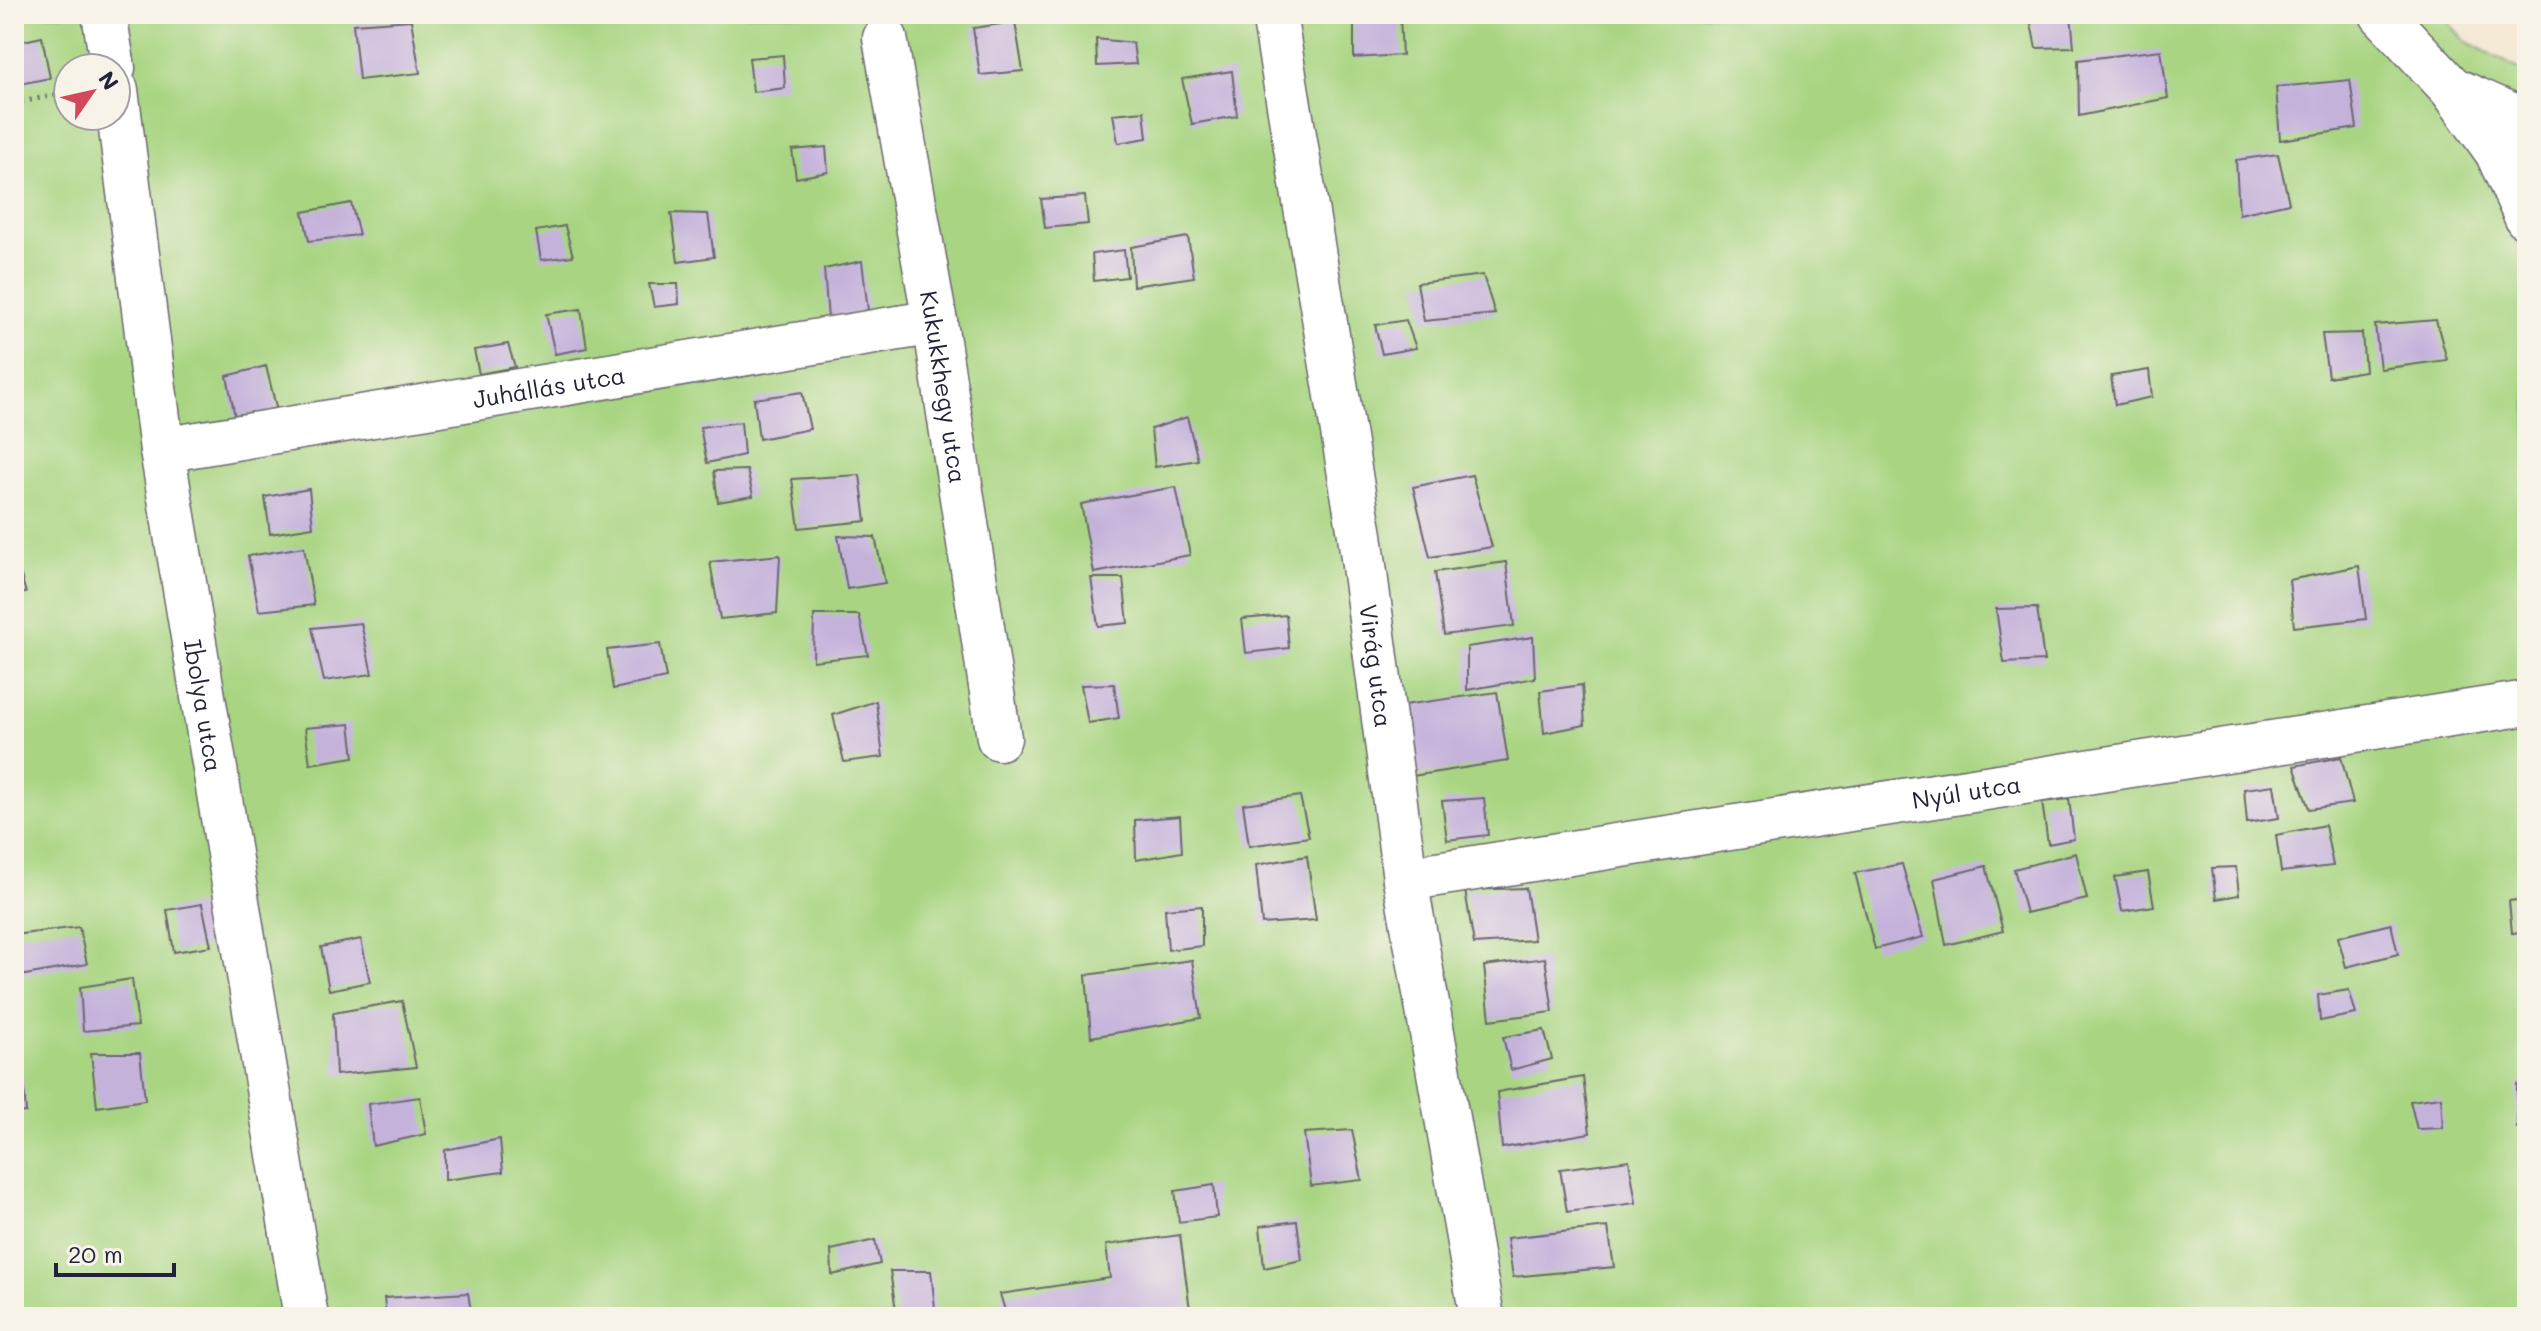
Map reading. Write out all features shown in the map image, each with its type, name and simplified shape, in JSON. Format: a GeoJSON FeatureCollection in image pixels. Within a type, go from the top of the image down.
{"type":"FeatureCollection","features":[{"type":"Feature","properties":{"kind":"street"},"geometry":{"type":"LineString","coordinates":[[104,14],[110,52]]}},
{"type":"Feature","properties":{"kind":"street","name":"Virág utca"},"geometry":{"type":"LineString","coordinates":[[1274,14],[1360,535],[1405,879],[1482,1317]]}},
{"type":"Feature","properties":{"kind":"street"},"geometry":{"type":"LineString","coordinates":[[2382,14],[2452,89],[2497,152],[2527,218]]}},
{"type":"Feature","properties":{"kind":"street","name":"Kukukkhegy utca"},"geometry":{"type":"LineString","coordinates":[[885,38],[935,322],[999,738]]}},
{"type":"Feature","properties":{"kind":"street"},"geometry":{"type":"LineString","coordinates":[[2452,89],[2527,122]]}},
{"type":"Feature","properties":{"kind":"street","name":"Ibolya utca"},"geometry":{"type":"LineString","coordinates":[[121,132],[162,450],[306,1317]]}},
{"type":"Feature","properties":{"kind":"street","name":"Juhállás utca"},"geometry":{"type":"LineString","coordinates":[[162,450],[935,322]]}},
{"type":"Feature","properties":{"kind":"street","name":"Nyúl utca"},"geometry":{"type":"LineString","coordinates":[[1405,879],[2527,703]]}},
{"type":"Feature","properties":{"kind":"path"},"geometry":{"type":"LineString","coordinates":[[14,103],[52,96]]}},
{"type":"Feature","properties":{"kind":"green space"},"geometry":{"type":"Polygon","coordinates":[[[14,14],[2441,14],[2465,41],[2527,73],[2527,1317],[14,1317],[14,14]]]}},
{"type":"Feature","properties":{"kind":"building"},"geometry":{"type":"Polygon","coordinates":[[[2029,14],[2071,14],[2074,47],[2036,48],[2029,14]]]}},
{"type":"Feature","properties":{"kind":"building"},"geometry":{"type":"Polygon","coordinates":[[[1400,17],[1402,55],[1354,58],[1354,21],[1400,17]]]}},
{"type":"Feature","properties":{"kind":"building"},"geometry":{"type":"Polygon","coordinates":[[[411,20],[420,73],[359,80],[353,24],[411,20]]]}},
{"type":"Feature","properties":{"kind":"building"},"geometry":{"type":"Polygon","coordinates":[[[1015,22],[1023,71],[980,75],[973,28],[1015,22]]]}},
{"type":"Feature","properties":{"kind":"building"},"geometry":{"type":"Polygon","coordinates":[[[42,37],[50,78],[14,85],[14,43],[42,37]]]}},
{"type":"Feature","properties":{"kind":"building"},"geometry":{"type":"Polygon","coordinates":[[[1096,39],[1133,43],[1136,64],[1097,66],[1096,39]]]}},
{"type":"Feature","properties":{"kind":"building"},"geometry":{"type":"Polygon","coordinates":[[[2161,50],[2168,98],[2079,116],[2078,60],[2161,50]]]}},
{"type":"Feature","properties":{"kind":"building"},"geometry":{"type":"Polygon","coordinates":[[[783,55],[785,88],[753,92],[749,58],[783,55]]]}},
{"type":"Feature","properties":{"kind":"building"},"geometry":{"type":"Polygon","coordinates":[[[1232,71],[1237,116],[1192,124],[1182,79],[1232,71]]]}},
{"type":"Feature","properties":{"kind":"building"},"geometry":{"type":"Polygon","coordinates":[[[2350,80],[2357,128],[2280,140],[2276,87],[2350,80]]]}},
{"type":"Feature","properties":{"kind":"building"},"geometry":{"type":"Polygon","coordinates":[[[1144,111],[1147,138],[1118,143],[1113,114],[1144,111]]]}},
{"type":"Feature","properties":{"kind":"building"},"geometry":{"type":"Polygon","coordinates":[[[826,147],[828,172],[796,178],[792,150],[826,147]]]}},
{"type":"Feature","properties":{"kind":"building"},"geometry":{"type":"Polygon","coordinates":[[[2278,154],[2289,203],[2239,214],[2236,160],[2278,154]]]}},
{"type":"Feature","properties":{"kind":"building"},"geometry":{"type":"Polygon","coordinates":[[[1085,196],[1088,224],[1045,228],[1041,199],[1085,196]]]}},
{"type":"Feature","properties":{"kind":"building"},"geometry":{"type":"Polygon","coordinates":[[[351,203],[359,235],[309,241],[303,212],[351,203]]]}},
{"type":"Feature","properties":{"kind":"building"},"geometry":{"type":"Polygon","coordinates":[[[671,213],[708,214],[714,257],[678,262],[671,213]]]}},
{"type":"Feature","properties":{"kind":"building"},"geometry":{"type":"Polygon","coordinates":[[[565,226],[573,256],[541,260],[536,231],[565,226]]]}},
{"type":"Feature","properties":{"kind":"building"},"geometry":{"type":"Polygon","coordinates":[[[1188,237],[1194,277],[1133,286],[1131,247],[1188,237]]]}},
{"type":"Feature","properties":{"kind":"building"},"geometry":{"type":"Polygon","coordinates":[[[1124,250],[1127,277],[1094,281],[1092,254],[1124,250]]]}},
{"type":"Feature","properties":{"kind":"building"},"geometry":{"type":"Polygon","coordinates":[[[862,261],[868,311],[828,319],[824,269],[862,261]]]}},
{"type":"Feature","properties":{"kind":"building"},"geometry":{"type":"Polygon","coordinates":[[[1483,275],[1495,314],[1424,321],[1417,283],[1483,275]]]}},
{"type":"Feature","properties":{"kind":"building"},"geometry":{"type":"Polygon","coordinates":[[[649,284],[678,284],[679,304],[654,307],[649,284]]]}},
{"type":"Feature","properties":{"kind":"building"},"geometry":{"type":"Polygon","coordinates":[[[581,309],[587,348],[555,354],[546,314],[581,309]]]}},
{"type":"Feature","properties":{"kind":"building"},"geometry":{"type":"Polygon","coordinates":[[[1406,320],[1416,348],[1382,354],[1375,325],[1406,320]]]}},
{"type":"Feature","properties":{"kind":"building"},"geometry":{"type":"Polygon","coordinates":[[[2436,320],[2447,360],[2380,369],[2375,325],[2436,320]]]}},
{"type":"Feature","properties":{"kind":"building"},"geometry":{"type":"Polygon","coordinates":[[[2362,333],[2365,371],[2328,377],[2322,334],[2362,333]]]}},
{"type":"Feature","properties":{"kind":"building"},"geometry":{"type":"Polygon","coordinates":[[[508,344],[515,367],[479,374],[474,350],[508,344]]]}},
{"type":"Feature","properties":{"kind":"building"},"geometry":{"type":"Polygon","coordinates":[[[266,366],[277,411],[235,417],[227,376],[266,366]]]}},
{"type":"Feature","properties":{"kind":"building"},"geometry":{"type":"Polygon","coordinates":[[[2149,370],[2152,397],[2115,405],[2111,376],[2149,370]]]}},
{"type":"Feature","properties":{"kind":"building"},"geometry":{"type":"Polygon","coordinates":[[[802,392],[810,429],[759,439],[754,399],[802,392]]]}},
{"type":"Feature","properties":{"kind":"building"},"geometry":{"type":"Polygon","coordinates":[[[1187,417],[1198,460],[1155,467],[1151,429],[1187,417]]]}},
{"type":"Feature","properties":{"kind":"building"},"geometry":{"type":"Polygon","coordinates":[[[741,422],[744,455],[707,463],[700,427],[741,422]]]}},
{"type":"Feature","properties":{"kind":"building"},"geometry":{"type":"Polygon","coordinates":[[[747,470],[753,496],[718,502],[714,471],[747,470]]]}},
{"type":"Feature","properties":{"kind":"building"},"geometry":{"type":"Polygon","coordinates":[[[860,475],[866,521],[799,528],[792,479],[860,475]]]}},
{"type":"Feature","properties":{"kind":"building"},"geometry":{"type":"Polygon","coordinates":[[[1472,475],[1492,547],[1430,557],[1413,487],[1472,475]]]}},
{"type":"Feature","properties":{"kind":"building"},"geometry":{"type":"Polygon","coordinates":[[[1176,487],[1190,555],[1094,573],[1081,504],[1176,487]]]}},
{"type":"Feature","properties":{"kind":"building"},"geometry":{"type":"Polygon","coordinates":[[[309,489],[313,527],[270,534],[265,497],[309,489]]]}},
{"type":"Feature","properties":{"kind":"building"},"geometry":{"type":"Polygon","coordinates":[[[838,536],[875,537],[885,583],[847,589],[838,536]]]}},
{"type":"Feature","properties":{"kind":"building"},"geometry":{"type":"Polygon","coordinates":[[[304,547],[314,605],[259,611],[248,556],[304,547]]]}},
{"type":"Feature","properties":{"kind":"building"},"geometry":{"type":"Polygon","coordinates":[[[14,552],[26,593],[14,595],[14,552]]]}},
{"type":"Feature","properties":{"kind":"building"},"geometry":{"type":"Polygon","coordinates":[[[780,555],[777,613],[720,619],[710,562],[780,555]]]}},
{"type":"Feature","properties":{"kind":"building"},"geometry":{"type":"Polygon","coordinates":[[[1506,562],[1514,626],[1444,635],[1435,572],[1506,562]]]}},
{"type":"Feature","properties":{"kind":"building"},"geometry":{"type":"Polygon","coordinates":[[[2359,566],[2366,619],[2294,627],[2289,580],[2359,566]]]}},
{"type":"Feature","properties":{"kind":"building"},"geometry":{"type":"Polygon","coordinates":[[[1091,578],[1123,578],[1128,623],[1098,626],[1091,578]]]}},
{"type":"Feature","properties":{"kind":"building"},"geometry":{"type":"Polygon","coordinates":[[[2037,608],[2044,661],[2004,663],[1996,609],[2037,608]]]}},
{"type":"Feature","properties":{"kind":"building"},"geometry":{"type":"Polygon","coordinates":[[[814,615],[859,615],[868,655],[813,661],[814,615]]]}},
{"type":"Feature","properties":{"kind":"building"},"geometry":{"type":"Polygon","coordinates":[[[1286,615],[1289,648],[1246,653],[1242,619],[1286,615]]]}},
{"type":"Feature","properties":{"kind":"building"},"geometry":{"type":"Polygon","coordinates":[[[361,623],[372,674],[324,681],[312,628],[361,623]]]}},
{"type":"Feature","properties":{"kind":"building"},"geometry":{"type":"Polygon","coordinates":[[[1533,637],[1535,678],[1467,690],[1467,647],[1533,637]]]}},
{"type":"Feature","properties":{"kind":"building"},"geometry":{"type":"Polygon","coordinates":[[[660,644],[666,678],[613,689],[607,650],[660,644]]]}},
{"type":"Feature","properties":{"kind":"building"},"geometry":{"type":"Polygon","coordinates":[[[1114,684],[1119,718],[1088,723],[1081,685],[1114,684]]]}},
{"type":"Feature","properties":{"kind":"building"},"geometry":{"type":"Polygon","coordinates":[[[1582,685],[1585,725],[1544,733],[1540,691],[1582,685]]]}},
{"type":"Feature","properties":{"kind":"building"},"geometry":{"type":"Polygon","coordinates":[[[1497,692],[1508,761],[1412,776],[1403,705],[1497,692]]]}},
{"type":"Feature","properties":{"kind":"building"},"geometry":{"type":"Polygon","coordinates":[[[876,701],[883,757],[844,762],[833,715],[876,701]]]}},
{"type":"Feature","properties":{"kind":"building"},"geometry":{"type":"Polygon","coordinates":[[[350,724],[354,757],[310,764],[305,728],[350,724]]]}},
{"type":"Feature","properties":{"kind":"building"},"geometry":{"type":"Polygon","coordinates":[[[2341,757],[2353,803],[2309,809],[2294,766],[2341,757]]]}},
{"type":"Feature","properties":{"kind":"building"},"geometry":{"type":"Polygon","coordinates":[[[2274,785],[2279,818],[2247,823],[2244,789],[2274,785]]]}},
{"type":"Feature","properties":{"kind":"building"},"geometry":{"type":"Polygon","coordinates":[[[1300,796],[1309,837],[1249,846],[1243,804],[1300,796]]]}},
{"type":"Feature","properties":{"kind":"building"},"geometry":{"type":"Polygon","coordinates":[[[1484,798],[1488,835],[1447,840],[1442,801],[1484,798]]]}},
{"type":"Feature","properties":{"kind":"building"},"geometry":{"type":"Polygon","coordinates":[[[2069,799],[2074,839],[2048,844],[2042,802],[2069,799]]]}},
{"type":"Feature","properties":{"kind":"building"},"geometry":{"type":"Polygon","coordinates":[[[1180,816],[1182,852],[1136,860],[1135,820],[1180,816]]]}},
{"type":"Feature","properties":{"kind":"building"},"geometry":{"type":"Polygon","coordinates":[[[2325,825],[2333,866],[2281,872],[2276,835],[2325,825]]]}},
{"type":"Feature","properties":{"kind":"building"},"geometry":{"type":"Polygon","coordinates":[[[2076,853],[2087,899],[2026,913],[2014,869],[2076,853]]]}},
{"type":"Feature","properties":{"kind":"building"},"geometry":{"type":"Polygon","coordinates":[[[1307,856],[1316,920],[1262,924],[1256,865],[1307,856]]]}},
{"type":"Feature","properties":{"kind":"building"},"geometry":{"type":"Polygon","coordinates":[[[1902,864],[1923,937],[1875,949],[1855,873],[1902,864]]]}},
{"type":"Feature","properties":{"kind":"building"},"geometry":{"type":"Polygon","coordinates":[[[1986,866],[2003,931],[1946,945],[1934,879],[1986,866]]]}},
{"type":"Feature","properties":{"kind":"building"},"geometry":{"type":"Polygon","coordinates":[[[2236,867],[2239,895],[2216,899],[2212,868],[2236,867]]]}},
{"type":"Feature","properties":{"kind":"building"},"geometry":{"type":"Polygon","coordinates":[[[2148,872],[2154,906],[2122,911],[2115,877],[2148,872]]]}},
{"type":"Feature","properties":{"kind":"building"},"geometry":{"type":"Polygon","coordinates":[[[1526,888],[1534,940],[1474,944],[1465,890],[1526,888]]]}},
{"type":"Feature","properties":{"kind":"building"},"geometry":{"type":"Polygon","coordinates":[[[2527,899],[2527,931],[2512,933],[2509,901],[2527,899]]]}},
{"type":"Feature","properties":{"kind":"building"},"geometry":{"type":"Polygon","coordinates":[[[202,904],[211,946],[174,952],[167,910],[202,904]]]}},
{"type":"Feature","properties":{"kind":"building"},"geometry":{"type":"Polygon","coordinates":[[[1202,906],[1202,946],[1168,950],[1165,909],[1202,906]]]}},
{"type":"Feature","properties":{"kind":"building"},"geometry":{"type":"Polygon","coordinates":[[[2391,924],[2398,954],[2346,967],[2338,937],[2391,924]]]}},
{"type":"Feature","properties":{"kind":"building"},"geometry":{"type":"Polygon","coordinates":[[[79,927],[87,964],[14,977],[14,935],[79,927]]]}},
{"type":"Feature","properties":{"kind":"building"},"geometry":{"type":"Polygon","coordinates":[[[361,939],[370,982],[329,990],[321,947],[361,939]]]}},
{"type":"Feature","properties":{"kind":"building"},"geometry":{"type":"Polygon","coordinates":[[[1545,958],[1553,1012],[1490,1020],[1484,966],[1545,958]]]}},
{"type":"Feature","properties":{"kind":"building"},"geometry":{"type":"Polygon","coordinates":[[[1192,960],[1201,1018],[1091,1037],[1086,975],[1192,960]]]}},
{"type":"Feature","properties":{"kind":"building"},"geometry":{"type":"Polygon","coordinates":[[[132,979],[138,1026],[83,1031],[80,987],[132,979]]]}},
{"type":"Feature","properties":{"kind":"building"},"geometry":{"type":"Polygon","coordinates":[[[2349,990],[2356,1014],[2320,1021],[2318,995],[2349,990]]]}},
{"type":"Feature","properties":{"kind":"building"},"geometry":{"type":"Polygon","coordinates":[[[402,1001],[416,1067],[336,1075],[333,1013],[402,1001]]]}},
{"type":"Feature","properties":{"kind":"building"},"geometry":{"type":"Polygon","coordinates":[[[1544,1030],[1552,1059],[1511,1070],[1503,1037],[1544,1030]]]}},
{"type":"Feature","properties":{"kind":"building"},"geometry":{"type":"Polygon","coordinates":[[[91,1053],[140,1053],[145,1100],[97,1107],[91,1053]]]}},
{"type":"Feature","properties":{"kind":"building"},"geometry":{"type":"Polygon","coordinates":[[[23,1077],[26,1112],[14,1113],[14,1078],[23,1077]]]}},
{"type":"Feature","properties":{"kind":"building"},"geometry":{"type":"Polygon","coordinates":[[[1583,1077],[1590,1133],[1502,1148],[1497,1092],[1583,1077]]]}},
{"type":"Feature","properties":{"kind":"building"},"geometry":{"type":"Polygon","coordinates":[[[2527,1082],[2527,1127],[2517,1128],[2517,1084],[2527,1082]]]}},
{"type":"Feature","properties":{"kind":"building"},"geometry":{"type":"Polygon","coordinates":[[[420,1097],[426,1134],[373,1146],[368,1104],[420,1097]]]}},
{"type":"Feature","properties":{"kind":"building"},"geometry":{"type":"Polygon","coordinates":[[[2441,1097],[2443,1128],[2417,1129],[2410,1101],[2441,1097]]]}},
{"type":"Feature","properties":{"kind":"building"},"geometry":{"type":"Polygon","coordinates":[[[1352,1130],[1362,1180],[1311,1186],[1304,1133],[1352,1130]]]}},
{"type":"Feature","properties":{"kind":"building"},"geometry":{"type":"Polygon","coordinates":[[[500,1139],[503,1172],[445,1180],[445,1150],[500,1139]]]}},
{"type":"Feature","properties":{"kind":"building"},"geometry":{"type":"Polygon","coordinates":[[[1629,1160],[1636,1203],[1567,1212],[1560,1169],[1629,1160]]]}},
{"type":"Feature","properties":{"kind":"building"},"geometry":{"type":"Polygon","coordinates":[[[1214,1185],[1217,1217],[1179,1222],[1175,1191],[1214,1185]]]}},
{"type":"Feature","properties":{"kind":"building"},"geometry":{"type":"Polygon","coordinates":[[[1297,1221],[1302,1260],[1264,1268],[1260,1226],[1297,1221]]]}},
{"type":"Feature","properties":{"kind":"building"},"geometry":{"type":"Polygon","coordinates":[[[1608,1227],[1614,1267],[1513,1277],[1507,1238],[1608,1227]]]}},
{"type":"Feature","properties":{"kind":"building"},"geometry":{"type":"Polygon","coordinates":[[[1180,1235],[1191,1317],[1007,1317],[1000,1294],[1110,1278],[1106,1245],[1180,1235]]]}},
{"type":"Feature","properties":{"kind":"building"},"geometry":{"type":"Polygon","coordinates":[[[875,1240],[880,1264],[832,1275],[831,1250],[875,1240]]]}},
{"type":"Feature","properties":{"kind":"building"},"geometry":{"type":"Polygon","coordinates":[[[890,1271],[931,1271],[936,1317],[897,1317],[890,1271]]]}},
{"type":"Feature","properties":{"kind":"building"},"geometry":{"type":"Polygon","coordinates":[[[468,1293],[472,1317],[386,1317],[384,1298],[468,1293]]]}}]}
